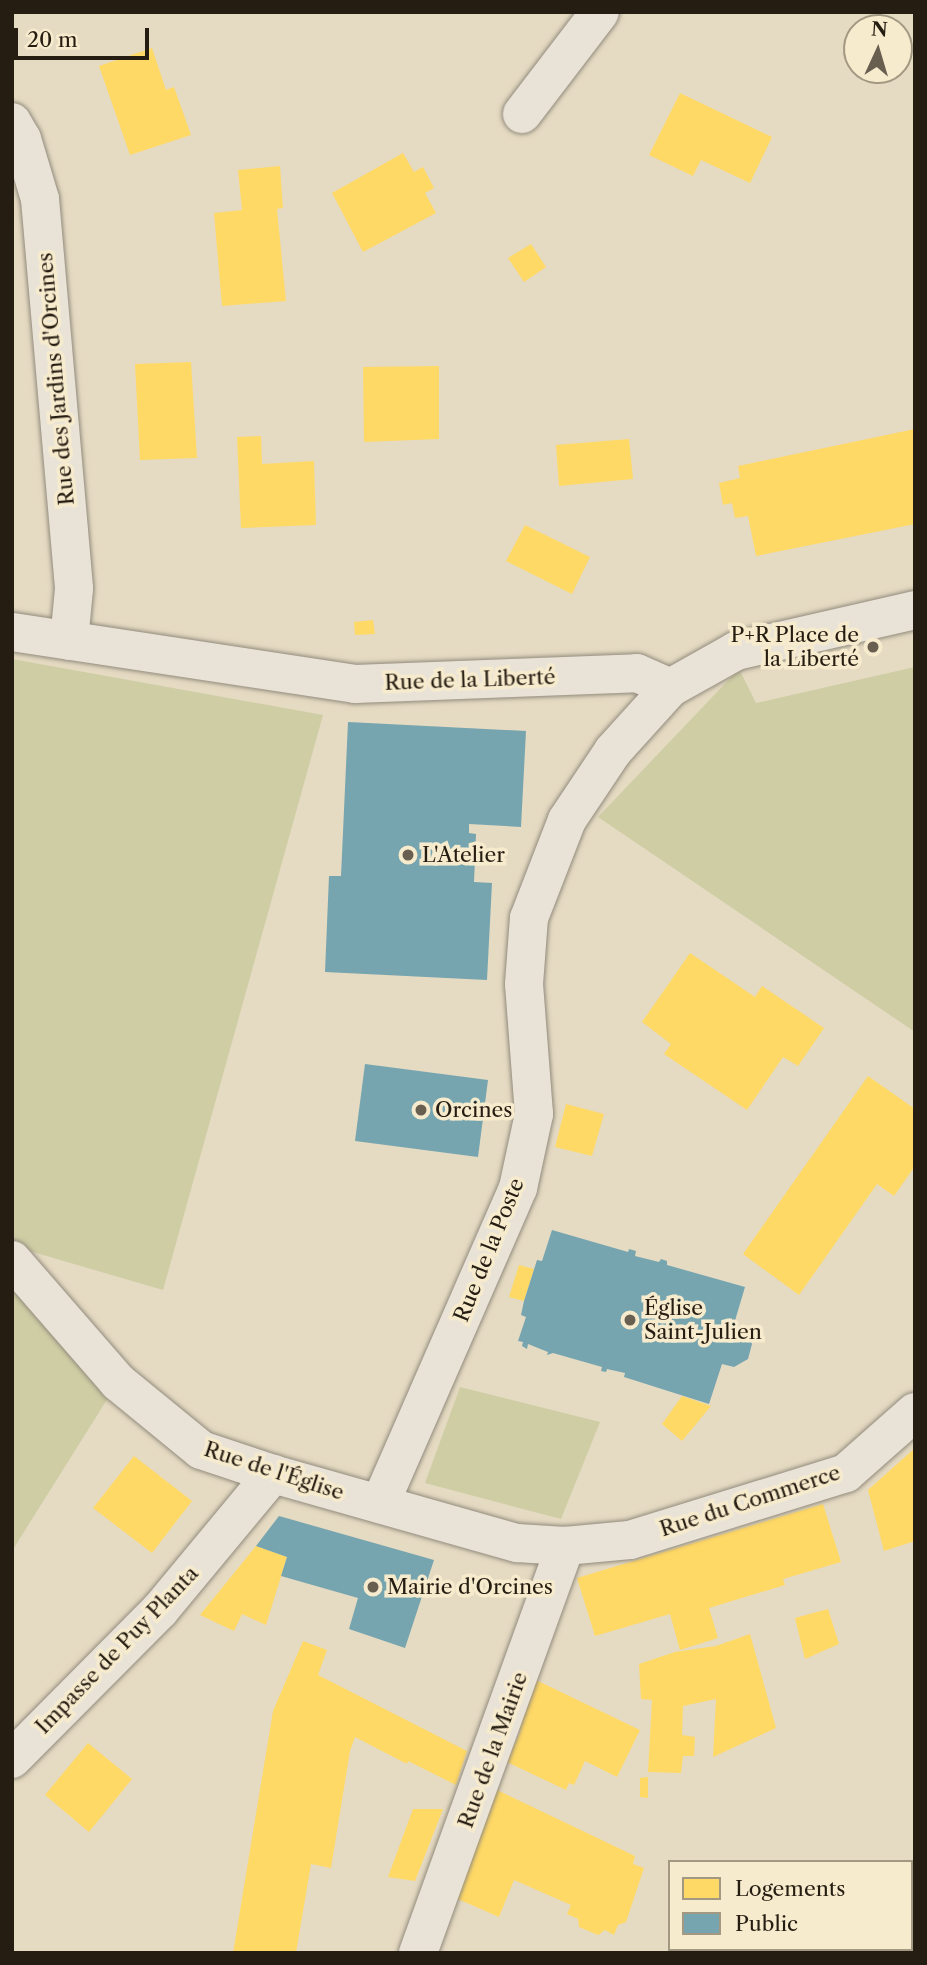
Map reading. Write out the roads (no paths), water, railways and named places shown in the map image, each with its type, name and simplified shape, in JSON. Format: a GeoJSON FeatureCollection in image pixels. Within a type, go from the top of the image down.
{"type":"FeatureCollection","features":[{"type":"Feature","properties":{"kind":"street"},"geometry":{"type":"LineString","coordinates":[[522,114],[600,12]]}},
{"type":"Feature","properties":{"kind":"street","name":"Rue des Jardins d'Orcines"},"geometry":{"type":"LineString","coordinates":[[12,122],[22,139],[40,199],[74,589],[69,641]]}},
{"type":"Feature","properties":{"kind":"street"},"geometry":{"type":"LineString","coordinates":[[670,688],[736,651],[915,610]]}},
{"type":"Feature","properties":{"kind":"street","name":"Rue de la Liberté"},"geometry":{"type":"LineString","coordinates":[[12,632],[355,684],[637,674],[670,688]]}},
{"type":"Feature","properties":{"kind":"street","name":"Rue de la Poste"},"geometry":{"type":"LineString","coordinates":[[380,1504],[518,1188],[534,1114],[524,984],[529,918],[567,820],[613,751],[670,688]]}},
{"type":"Feature","properties":{"kind":"street","name":"Rue de l'Église"},"geometry":{"type":"LineString","coordinates":[[12,1260],[118,1382],[201,1450],[273,1474],[517,1543],[565,1546]]}},
{"type":"Feature","properties":{"kind":"street","name":"Rue du Commerce"},"geometry":{"type":"LineString","coordinates":[[565,1546],[630,1539],[846,1473],[915,1412]]}},
{"type":"Feature","properties":{"kind":"street","name":"Impasse de Puy Planta"},"geometry":{"type":"LineString","coordinates":[[12,1759],[160,1610],[273,1474]]}},
{"type":"Feature","properties":{"kind":"street","name":"Rue de la Mairie"},"geometry":{"type":"LineString","coordinates":[[418,1953],[565,1546]]}},
{"type":"Feature","properties":{"kind":"place","name":"P+R Place de la Liberté"},"geometry":{"type":"Point","coordinates":[873,647]}},
{"type":"Feature","properties":{"kind":"place","name":"L'Atelier"},"geometry":{"type":"Point","coordinates":[408,855]}},
{"type":"Feature","properties":{"kind":"place","name":"Orcines"},"geometry":{"type":"Point","coordinates":[421,1110]}},
{"type":"Feature","properties":{"kind":"place","name":"Église Saint-Julien"},"geometry":{"type":"Point","coordinates":[630,1320]}},
{"type":"Feature","properties":{"kind":"place","name":"Mairie d'Orcines"},"geometry":{"type":"Point","coordinates":[373,1587]}}]}
